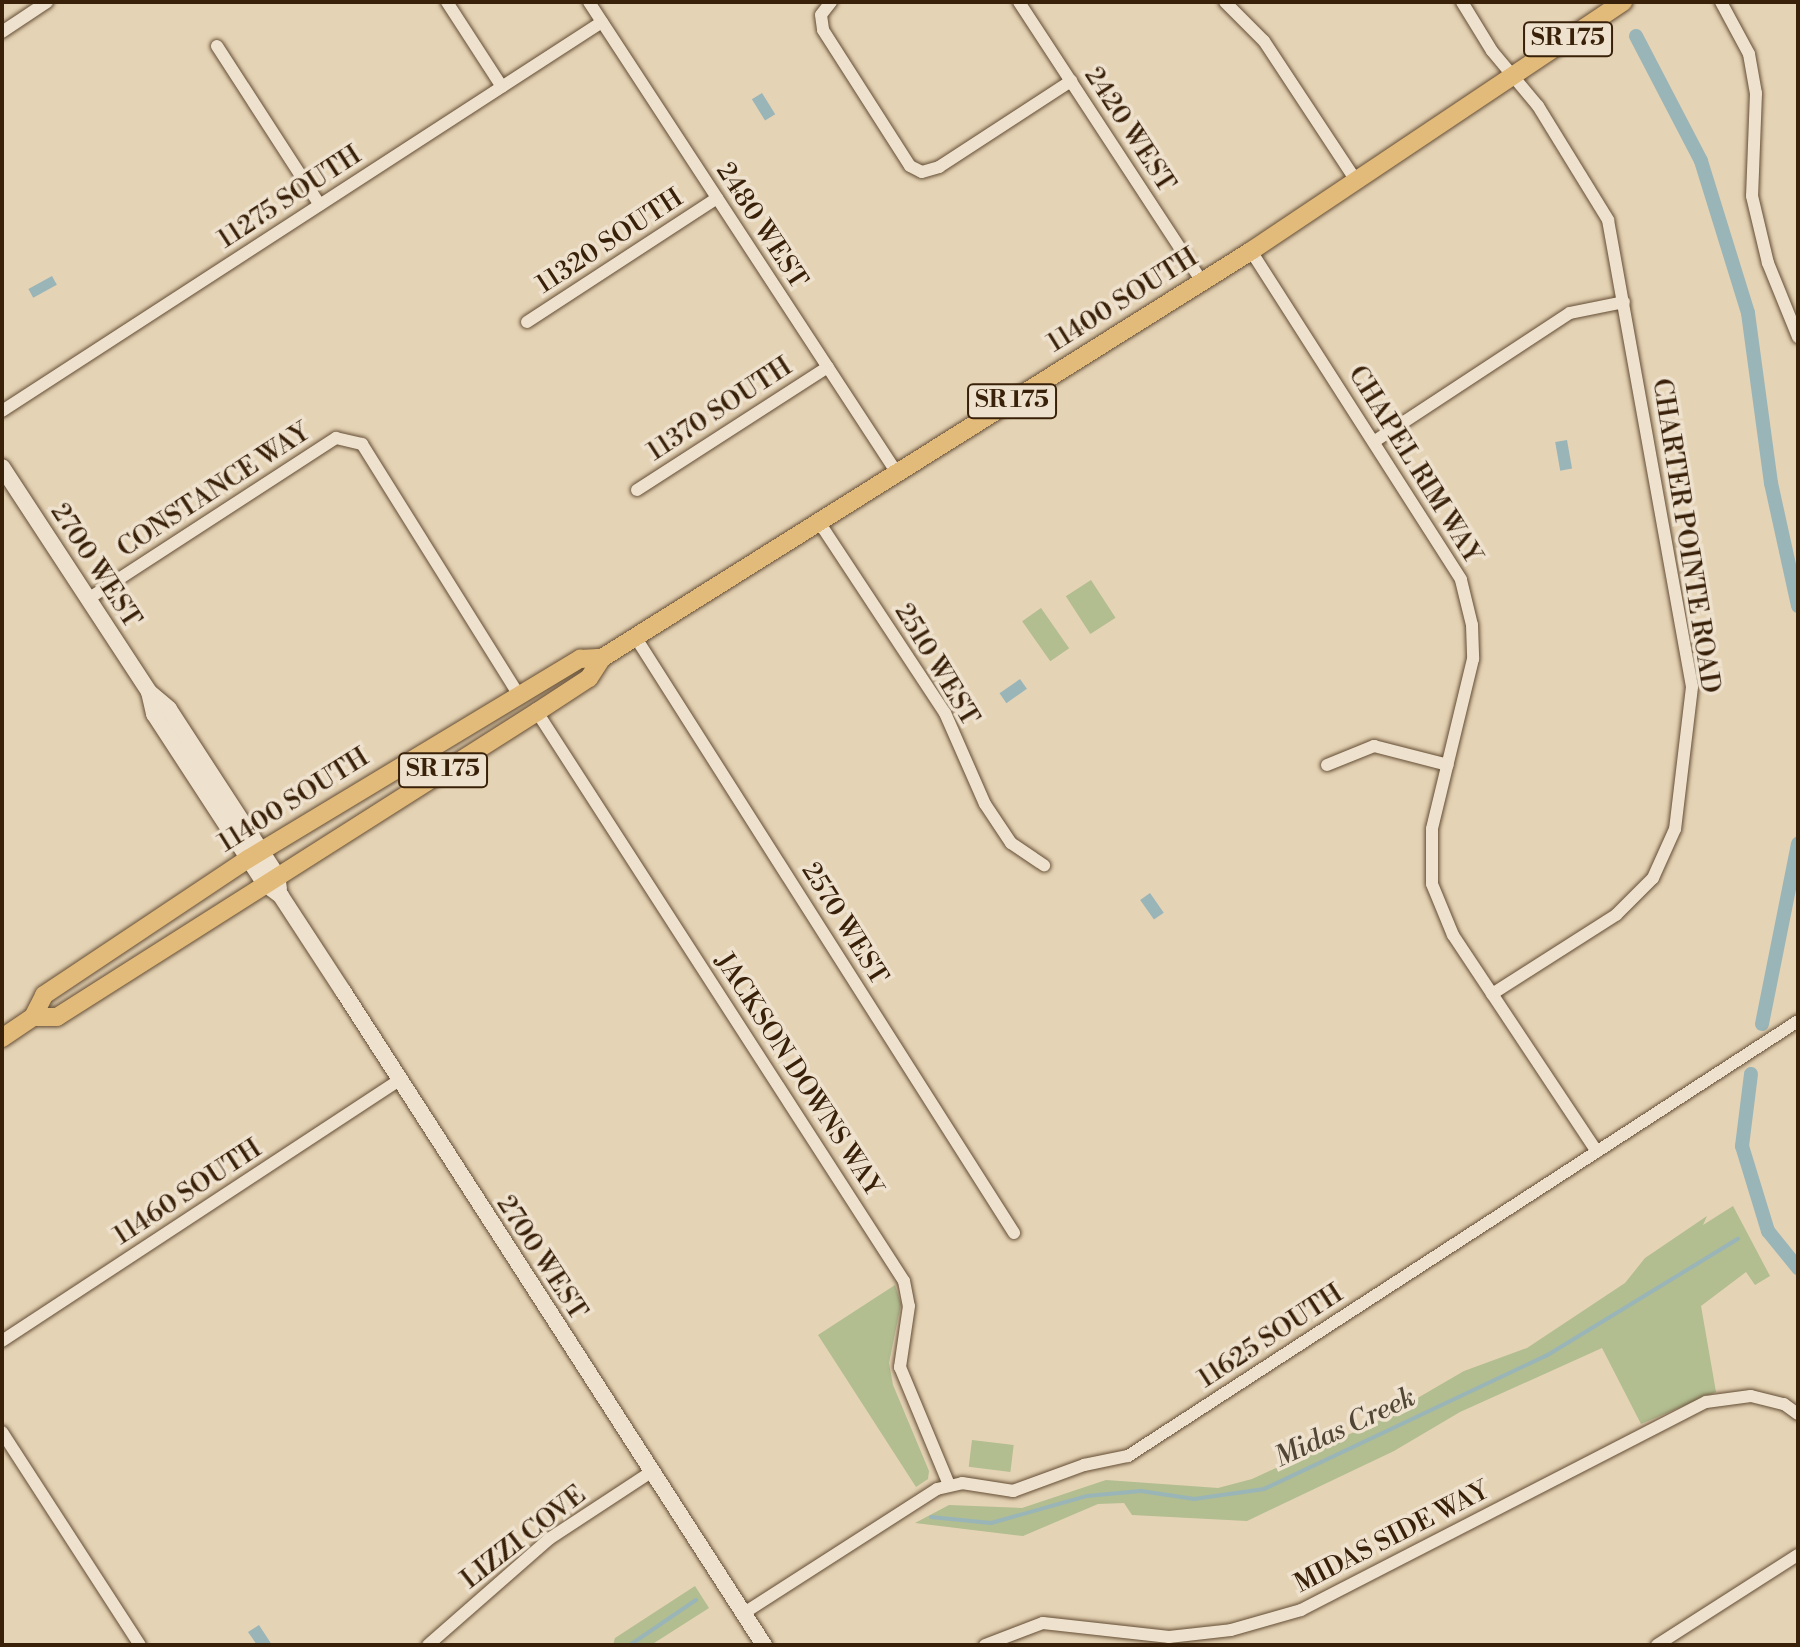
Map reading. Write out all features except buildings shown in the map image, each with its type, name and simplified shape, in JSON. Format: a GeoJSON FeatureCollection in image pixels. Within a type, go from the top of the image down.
{"type":"FeatureCollection","features":[{"type":"Feature","properties":{"kind":"main road","name":"11400 SOUTH"},"geometry":{"type":"LineString","coordinates":[[33,1017],[57,1017],[537,712],[589,678],[602,658],[1251,251],[1623,2]]}},
{"type":"Feature","properties":{"kind":"main road","name":"2700 WEST"},"geometry":{"type":"LineString","coordinates":[[2,467],[149,692],[169,709],[255,855],[398,1081],[764,1645]]}},
{"type":"Feature","properties":{"kind":"main road","name":"11400 SOUTH"},"geometry":{"type":"LineString","coordinates":[[2,1038],[33,1017],[44,995],[255,855],[580,659],[602,658]]}},
{"type":"Feature","properties":{"kind":"street"},"geometry":{"type":"LineString","coordinates":[[2,32],[47,2]]}},
{"type":"Feature","properties":{"kind":"street"},"geometry":{"type":"LineString","coordinates":[[447,2],[502,87]]}},
{"type":"Feature","properties":{"kind":"street","name":"2480 WEST"},"geometry":{"type":"LineString","coordinates":[[589,2],[897,473]]}},
{"type":"Feature","properties":{"kind":"street"},"geometry":{"type":"LineString","coordinates":[[831,2],[821,15],[823,30],[910,166],[922,172],[939,167],[1071,81]]}},
{"type":"Feature","properties":{"kind":"street","name":"2420 WEST"},"geometry":{"type":"LineString","coordinates":[[1019,2],[1202,282]]}},
{"type":"Feature","properties":{"kind":"street"},"geometry":{"type":"LineString","coordinates":[[1225,2],[1264,41],[1357,182]]}},
{"type":"Feature","properties":{"kind":"street","name":"CHARTER POINTE ROAD"},"geometry":{"type":"LineString","coordinates":[[1462,2],[1513,77],[1538,106],[1602,207],[1624,302],[1692,687],[1678,811],[1662,863],[1630,904],[1492,994]]}},
{"type":"Feature","properties":{"kind":"street"},"geometry":{"type":"LineString","coordinates":[[1721,2],[1749,54],[1756,93],[1752,196],[1768,263],[1798,337]]}},
{"type":"Feature","properties":{"kind":"street","name":"11275 SOUTH"},"geometry":{"type":"LineString","coordinates":[[2,411],[602,22]]}},
{"type":"Feature","properties":{"kind":"street"},"geometry":{"type":"LineString","coordinates":[[217,46],[320,205]]}},
{"type":"Feature","properties":{"kind":"street","name":"11320 SOUTH"},"geometry":{"type":"LineString","coordinates":[[527,322],[717,198]]}},
{"type":"Feature","properties":{"kind":"street","name":"CHAPEL RIM WAY"},"geometry":{"type":"LineString","coordinates":[[1251,251],[1447,553],[1469,609],[1472,667],[1430,843],[1432,884],[1446,923],[1597,1152]]}},
{"type":"Feature","properties":{"kind":"street"},"geometry":{"type":"LineString","coordinates":[[1375,441],[1570,313],[1624,302]]}},
{"type":"Feature","properties":{"kind":"street","name":"11370 SOUTH"},"geometry":{"type":"LineString","coordinates":[[637,490],[828,367]]}},
{"type":"Feature","properties":{"kind":"street","name":"CONSTANCE WAY"},"geometry":{"type":"LineString","coordinates":[[88,599],[336,438],[362,444],[519,695]]}},
{"type":"Feature","properties":{"kind":"street","name":"2510 WEST"},"geometry":{"type":"LineString","coordinates":[[819,522],[945,713],[985,804],[1011,843],[1044,865]]}},
{"type":"Feature","properties":{"kind":"street","name":"2570 WEST"},"geometry":{"type":"LineString","coordinates":[[636,638],[1014,1233]]}},
{"type":"Feature","properties":{"kind":"street","name":"JACKSON DOWNS WAY"},"geometry":{"type":"LineString","coordinates":[[537,712],[904,1281],[909,1306],[900,1367],[949,1485]]}},
{"type":"Feature","properties":{"kind":"street"},"geometry":{"type":"LineString","coordinates":[[1327,765],[1374,746],[1448,765]]}},
{"type":"Feature","properties":{"kind":"street","name":"11625 SOUTH"},"geometry":{"type":"LineString","coordinates":[[949,1485],[1013,1491],[1084,1465],[1128,1456],[1798,1021]]}},
{"type":"Feature","properties":{"kind":"street","name":"11460 SOUTH"},"geometry":{"type":"LineString","coordinates":[[2,1341],[398,1081]]}},
{"type":"Feature","properties":{"kind":"street","name":"MIDAS SIDE WAY"},"geometry":{"type":"LineString","coordinates":[[985,1645],[1043,1623],[1169,1641],[1231,1630],[1301,1610],[1706,1402],[1751,1396],[1784,1404],[1798,1414]]}},
{"type":"Feature","properties":{"kind":"street"},"geometry":{"type":"LineString","coordinates":[[2,1432],[140,1645]]}},
{"type":"Feature","properties":{"kind":"street","name":"LIZZI COVE"},"geometry":{"type":"LineString","coordinates":[[428,1645],[549,1539],[651,1472]]}},
{"type":"Feature","properties":{"kind":"street"},"geometry":{"type":"LineString","coordinates":[[744,1613],[949,1485]]}},
{"type":"Feature","properties":{"kind":"street"},"geometry":{"type":"LineString","coordinates":[[1657,1645],[1798,1555]]}},
{"type":"Feature","properties":{"kind":"green space"},"geometry":{"type":"Polygon","coordinates":[[[1091,580],[1116,618],[1090,634],[1066,596],[1091,580]]]}},
{"type":"Feature","properties":{"kind":"green space"},"geometry":{"type":"Polygon","coordinates":[[[1041,608],[1069,648],[1050,661],[1022,621],[1041,608]]]}},
{"type":"Feature","properties":{"kind":"green space"},"geometry":{"type":"Polygon","coordinates":[[[1733,1206],[1770,1276],[1755,1285],[1746,1272],[1701,1306],[1716,1392],[1641,1424],[1602,1348],[1460,1412],[1394,1451],[1247,1521],[1132,1515],[1124,1503],[1098,1504],[1023,1536],[915,1523],[949,1505],[1022,1508],[1106,1480],[1218,1488],[1252,1479],[1378,1421],[1464,1371],[1527,1348],[1625,1283],[1645,1258],[1707,1216],[1703,1225],[1733,1206]]]}},
{"type":"Feature","properties":{"kind":"green space"},"geometry":{"type":"Polygon","coordinates":[[[895,1285],[901,1304],[889,1363],[893,1385],[929,1471],[928,1479],[916,1487],[818,1335],[895,1285]]]}},
{"type":"Feature","properties":{"kind":"green space"},"geometry":{"type":"Polygon","coordinates":[[[972,1440],[1014,1445],[1010,1472],[969,1467],[972,1440]]]}},
{"type":"Feature","properties":{"kind":"green space"},"geometry":{"type":"Polygon","coordinates":[[[695,1586],[709,1608],[651,1645],[613,1645],[615,1638],[695,1586]]]}},
{"type":"Feature","properties":{"kind":"water"},"geometry":{"type":"Polygon","coordinates":[[[762,93],[775,114],[765,121],[752,99],[762,93]]]}},
{"type":"Feature","properties":{"kind":"water"},"geometry":{"type":"Polygon","coordinates":[[[52,276],[57,285],[33,298],[28,289],[52,276]]]}},
{"type":"Feature","properties":{"kind":"water"},"geometry":{"type":"Polygon","coordinates":[[[1567,440],[1572,469],[1560,471],[1555,442],[1567,440]]]}},
{"type":"Feature","properties":{"kind":"water"},"geometry":{"type":"Polygon","coordinates":[[[1020,679],[1027,689],[1006,703],[1000,693],[1020,679]]]}},
{"type":"Feature","properties":{"kind":"water"},"geometry":{"type":"Polygon","coordinates":[[[1150,893],[1164,913],[1154,920],[1140,900],[1150,893]]]}},
{"type":"Feature","properties":{"kind":"water"},"geometry":{"type":"Polygon","coordinates":[[[259,1625],[272,1645],[257,1645],[248,1632],[259,1625]]]}},
{"type":"Feature","properties":{"kind":"waterway"},"geometry":{"type":"LineString","coordinates":[[1636,36],[1701,161],[1748,313],[1771,483],[1798,606]]}},
{"type":"Feature","properties":{"kind":"waterway"},"geometry":{"type":"LineString","coordinates":[[1762,1024],[1798,844]]}},
{"type":"Feature","properties":{"kind":"waterway"},"geometry":{"type":"LineString","coordinates":[[1751,1074],[1742,1146],[1768,1231],[1798,1268]]}},
{"type":"Feature","properties":{"kind":"waterway","name":"Midas Creek"},"geometry":{"type":"LineString","coordinates":[[931,1517],[991,1523],[1087,1496],[1141,1491],[1194,1499],[1264,1489],[1546,1356],[1738,1239]]}},
{"type":"Feature","properties":{"kind":"waterway","name":"Midas Creek"},"geometry":{"type":"LineString","coordinates":[[630,1645],[696,1600]]}}]}
